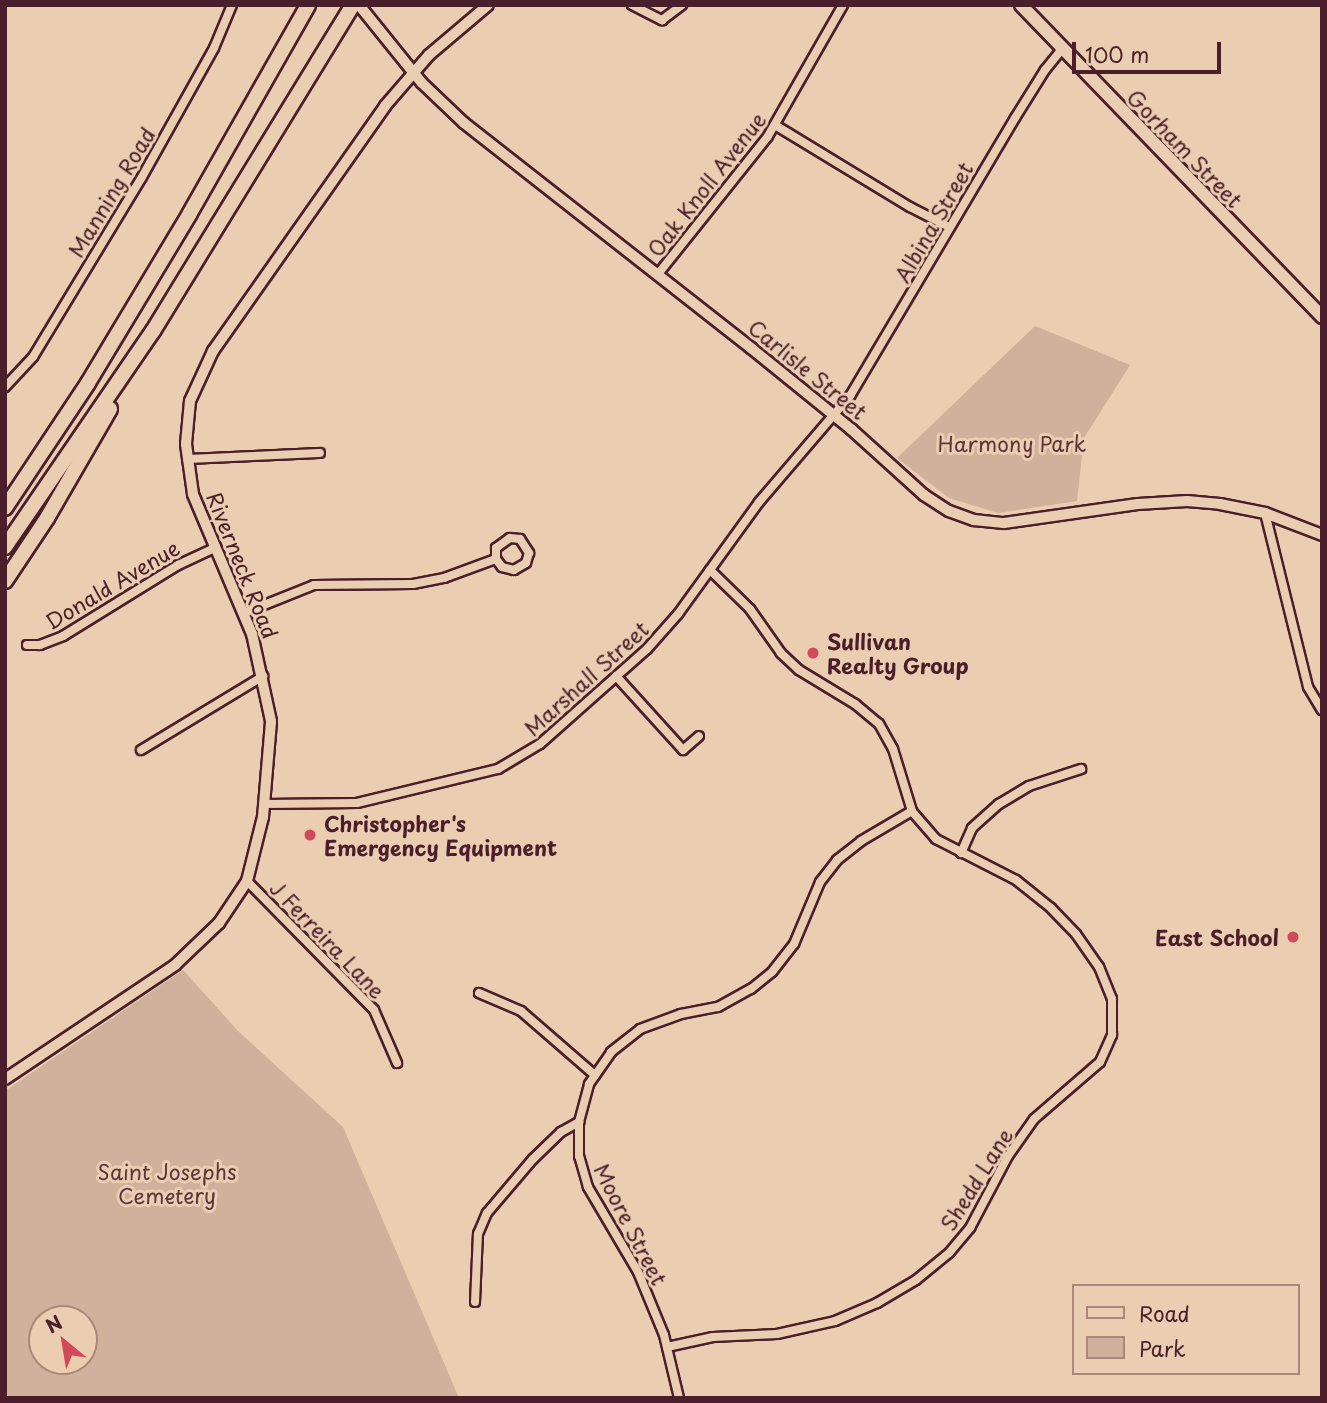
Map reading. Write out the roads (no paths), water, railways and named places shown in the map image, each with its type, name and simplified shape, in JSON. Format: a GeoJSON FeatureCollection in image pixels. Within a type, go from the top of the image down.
{"type":"FeatureCollection","features":[{"type":"Feature","properties":{"kind":"highway"},"geometry":{"type":"LineString","coordinates":[[5,508],[102,361],[308,5]]}},
{"type":"Feature","properties":{"kind":"highway"},"geometry":{"type":"LineString","coordinates":[[5,581],[47,517],[191,271],[353,5]]}},
{"type":"Feature","properties":{"kind":"highway"},"geometry":{"type":"LineString","coordinates":[[5,547],[191,271]]}},
{"type":"Feature","properties":{"kind":"main road","name":"Carlisle Street"},"geometry":{"type":"LineString","coordinates":[[359,5],[431,94],[478,135],[834,415],[924,495],[951,512],[974,520],[1018,522],[1165,501],[1220,504],[1265,513],[1322,535]]}},
{"type":"Feature","properties":{"kind":"main road","name":"Riverneck Road"},"geometry":{"type":"LineString","coordinates":[[5,1079],[175,965],[219,923],[247,881],[257,848],[265,804],[271,721],[263,676],[244,614],[197,508],[187,459],[187,416],[203,368],[380,112],[413,72],[488,5]]}},
{"type":"Feature","properties":{"kind":"main road","name":"Gorham Street"},"geometry":{"type":"LineString","coordinates":[[1021,5],[1322,317]]}},
{"type":"Feature","properties":{"kind":"street","name":"Manning Road"},"geometry":{"type":"LineString","coordinates":[[5,387],[33,357],[142,177],[214,48],[232,5]]}},
{"type":"Feature","properties":{"kind":"street"},"geometry":{"type":"LineString","coordinates":[[632,5],[662,20],[670,17],[682,5]]}},
{"type":"Feature","properties":{"kind":"street","name":"Oak Knoll Avenue"},"geometry":{"type":"LineString","coordinates":[[658,274],[745,168],[775,125],[843,5]]}},
{"type":"Feature","properties":{"kind":"street","name":"Albina Street"},"geometry":{"type":"LineString","coordinates":[[834,415],[850,396],[1039,79],[1063,48]]}},
{"type":"Feature","properties":{"kind":"street"},"geometry":{"type":"LineString","coordinates":[[775,125],[910,207],[949,227]]}},
{"type":"Feature","properties":{"kind":"street","name":"Marshall Street"},"geometry":{"type":"LineString","coordinates":[[265,804],[364,802],[498,769],[540,744],[664,630],[767,493],[834,415]]}},
{"type":"Feature","properties":{"kind":"street"},"geometry":{"type":"LineString","coordinates":[[187,459],[320,453]]}},
{"type":"Feature","properties":{"kind":"street"},"geometry":{"type":"LineString","coordinates":[[1265,513],[1308,687],[1322,710]]}},
{"type":"Feature","properties":{"kind":"street"},"geometry":{"type":"LineString","coordinates":[[510,538],[520,539],[529,553],[523,566],[514,570],[502,567],[496,559],[496,548],[510,538]]}},
{"type":"Feature","properties":{"kind":"street","name":"Donald Avenue"},"geometry":{"type":"LineString","coordinates":[[27,645],[40,645],[63,636],[178,565],[214,548]]}},
{"type":"Feature","properties":{"kind":"street"},"geometry":{"type":"LineString","coordinates":[[244,614],[314,585],[429,582],[496,559]]}},
{"type":"Feature","properties":{"kind":"street","name":"Shedd Lane"},"geometry":{"type":"LineString","coordinates":[[667,1347],[713,1337],[778,1334],[835,1321],[877,1303],[916,1280],[948,1253],[970,1228],[1008,1156],[1034,1119],[1100,1062],[1112,1035],[1112,999],[1099,967],[1076,934],[1051,908],[1016,880],[936,839],[912,811],[893,749],[879,724],[855,704],[799,670],[781,653],[750,609],[710,570]]}},
{"type":"Feature","properties":{"kind":"street"},"geometry":{"type":"LineString","coordinates":[[141,750],[263,676]]}},
{"type":"Feature","properties":{"kind":"street"},"geometry":{"type":"LineString","coordinates":[[616,676],[683,750],[699,736]]}},
{"type":"Feature","properties":{"kind":"street"},"geometry":{"type":"LineString","coordinates":[[961,853],[972,828],[999,804],[1029,786],[1081,769]]}},
{"type":"Feature","properties":{"kind":"street","name":"Moore Street"},"geometry":{"type":"LineString","coordinates":[[679,1398],[667,1347],[638,1272],[588,1187],[579,1156],[579,1122],[589,1084],[611,1052],[640,1029],[681,1014],[718,1007],[751,989],[772,972],[794,944],[820,882],[837,860],[861,841],[912,811]]}},
{"type":"Feature","properties":{"kind":"street","name":"J Ferreira Lane"},"geometry":{"type":"LineString","coordinates":[[247,881],[374,1010],[397,1063]]}},
{"type":"Feature","properties":{"kind":"street"},"geometry":{"type":"LineString","coordinates":[[479,993],[521,1011],[595,1075]]}},
{"type":"Feature","properties":{"kind":"street"},"geometry":{"type":"LineString","coordinates":[[475,1302],[478,1234],[487,1213],[533,1159],[561,1132],[579,1122]]}},
{"type":"Feature","properties":{"kind":"place","name":"Sullivan Realty Group"},"geometry":{"type":"Point","coordinates":[813,653]}},
{"type":"Feature","properties":{"kind":"place","name":"Christopher's Emergency Equipment"},"geometry":{"type":"Point","coordinates":[310,835]}},
{"type":"Feature","properties":{"kind":"place","name":"East School"},"geometry":{"type":"Point","coordinates":[1293,937]}},
{"type":"Feature","properties":{"kind":"park label","name":"Harmony Park"},"geometry":{"type":"Point","coordinates":[1012,443]}},
{"type":"Feature","properties":{"kind":"park label","name":"Saint Josephs Cemetery"},"geometry":{"type":"Point","coordinates":[167,1183]}}]}
